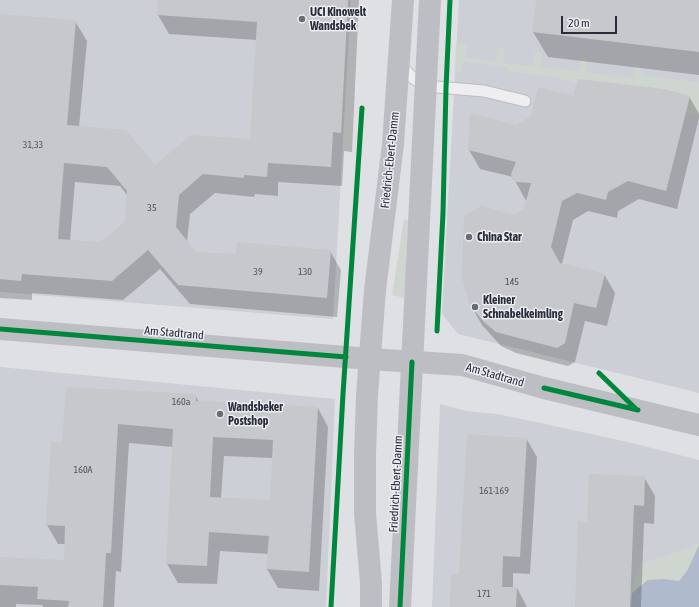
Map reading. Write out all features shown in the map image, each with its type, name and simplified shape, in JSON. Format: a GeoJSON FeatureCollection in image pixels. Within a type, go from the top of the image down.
{"type":"FeatureCollection","features":[{"type":"Feature","properties":{"kind":"main road","name":"Friedrich-Ebert-Damm"},"geometry":{"type":"LineString","coordinates":[[371,607],[366,513],[365,455],[370,359],[375,290],[393,144],[403,0]]}},
{"type":"Feature","properties":{"kind":"main road","name":"Friedrich-Ebert-Damm"},"geometry":{"type":"LineString","coordinates":[[400,607],[430,0]]}},
{"type":"Feature","properties":{"kind":"main road","name":"Am Stadtrand"},"geometry":{"type":"LineString","coordinates":[[0,329],[462,365],[544,388],[699,425]]}},
{"type":"Feature","properties":{"kind":"lane"},"geometry":{"type":"LineString","coordinates":[[399,64],[413,78],[426,86],[484,92],[525,101]]}},
{"type":"Feature","properties":{"kind":"shaded area"},"geometry":{"type":"Polygon","coordinates":[[[0,0],[351,0],[333,319],[0,292],[0,0]]]}},
{"type":"Feature","properties":{"kind":"shaded area"},"geometry":{"type":"Polygon","coordinates":[[[459,0],[699,0],[699,393],[458,334],[442,314],[459,0]]]}},
{"type":"Feature","properties":{"kind":"shaded area"},"geometry":{"type":"Polygon","coordinates":[[[456,43],[467,44],[465,58],[496,62],[498,48],[505,49],[503,63],[533,66],[535,52],[542,53],[540,67],[579,71],[581,58],[587,58],[585,72],[633,78],[635,64],[638,64],[643,76],[699,82],[699,115],[686,112],[689,96],[664,89],[578,79],[577,83],[554,77],[507,71],[507,67],[463,61],[461,72],[455,72],[456,43]]]}},
{"type":"Feature","properties":{"kind":"shaded area"},"geometry":{"type":"Polygon","coordinates":[[[404,219],[408,220],[404,298],[392,295],[404,219]]]}},
{"type":"Feature","properties":{"kind":"shaded area"},"geometry":{"type":"Polygon","coordinates":[[[0,367],[335,399],[326,607],[0,607],[0,367]]]}},
{"type":"Feature","properties":{"kind":"shaded area"},"geometry":{"type":"Polygon","coordinates":[[[440,404],[466,411],[497,414],[522,419],[628,442],[699,460],[699,544],[694,545],[632,589],[631,607],[432,607],[440,404]]]}},
{"type":"Feature","properties":{"kind":"shaded area"},"geometry":{"type":"Polygon","coordinates":[[[699,544],[699,547],[687,571],[679,581],[665,579],[632,593],[631,607],[632,589],[640,564],[699,544]]]}},
{"type":"Feature","properties":{"kind":"water"},"geometry":{"type":"Polygon","coordinates":[[[698,547],[699,607],[631,607],[632,593],[648,580],[665,579],[679,581],[687,571],[698,547]]]}},
{"type":"Feature","properties":{"kind":"building"},"geometry":{"type":"Polygon","coordinates":[[[158,0],[348,0],[341,133],[333,132],[331,167],[268,163],[267,177],[244,175],[244,178],[203,174],[179,195],[176,227],[196,252],[236,254],[237,242],[331,250],[327,298],[178,285],[148,250],[112,281],[22,274],[21,281],[0,279],[0,14],[76,20],[67,125],[126,130],[155,165],[191,135],[250,139],[257,22],[157,15],[158,0]],[[64,163],[58,239],[100,242],[125,222],[127,191],[107,167],[64,163]]]}},
{"type":"Feature","properties":{"kind":"building"},"geometry":{"type":"Polygon","coordinates":[[[536,0],[699,0],[699,52],[532,32],[536,0]]]}},
{"type":"Feature","properties":{"kind":"building"},"geometry":{"type":"Polygon","coordinates":[[[578,79],[664,89],[690,96],[666,191],[628,181],[608,192],[606,200],[577,193],[562,201],[551,247],[560,263],[605,274],[596,308],[574,303],[565,343],[557,348],[496,332],[484,322],[470,306],[462,277],[464,216],[481,206],[515,215],[524,208],[531,183],[513,181],[511,174],[516,162],[468,150],[470,113],[516,125],[531,116],[538,87],[573,96],[578,79]]]}},
{"type":"Feature","properties":{"kind":"building"},"geometry":{"type":"Polygon","coordinates":[[[66,387],[196,394],[196,401],[318,407],[309,572],[266,569],[269,536],[209,532],[207,566],[166,564],[173,429],[118,424],[111,553],[106,553],[103,607],[68,607],[69,601],[37,599],[38,587],[0,585],[0,557],[64,560],[65,526],[46,525],[51,441],[62,442],[66,387]],[[213,437],[210,497],[270,500],[273,440],[213,437]]]}},
{"type":"Feature","properties":{"kind":"building"},"geometry":{"type":"Polygon","coordinates":[[[467,434],[527,438],[520,557],[503,556],[502,587],[517,587],[516,607],[450,607],[451,574],[459,575],[467,434]]]}},
{"type":"Feature","properties":{"kind":"building"},"geometry":{"type":"Polygon","coordinates":[[[589,474],[645,476],[644,506],[634,505],[630,607],[575,607],[578,521],[587,522],[589,474]]]}},
{"type":"Feature","properties":{"kind":"cycle path"},"geometry":{"type":"LineString","coordinates":[[437,331],[443,213],[450,0]]}},
{"type":"Feature","properties":{"kind":"cycle path"},"geometry":{"type":"LineString","coordinates":[[331,607],[343,394],[362,108]]}},
{"type":"Feature","properties":{"kind":"cycle path"},"geometry":{"type":"LineString","coordinates":[[0,329],[346,357]]}},
{"type":"Feature","properties":{"kind":"cycle path"},"geometry":{"type":"LineString","coordinates":[[400,607],[412,362]]}},
{"type":"Feature","properties":{"kind":"cycle path"},"geometry":{"type":"LineString","coordinates":[[599,373],[636,409]]}},
{"type":"Feature","properties":{"kind":"cycle path"},"geometry":{"type":"LineString","coordinates":[[544,388],[638,410]]}},
{"type":"Feature","properties":{"kind":"place","name":"UCI Kinowelt Wandsbek"},"geometry":{"type":"Point","coordinates":[302,19]}},
{"type":"Feature","properties":{"kind":"place","name":"China Star"},"geometry":{"type":"Point","coordinates":[469,237]}},
{"type":"Feature","properties":{"kind":"place","name":"Kleiner Schnabelkeimling"},"geometry":{"type":"Point","coordinates":[475,307]}},
{"type":"Feature","properties":{"kind":"place","name":"Wandsbeker Postshop"},"geometry":{"type":"Point","coordinates":[220,414]}}]}
